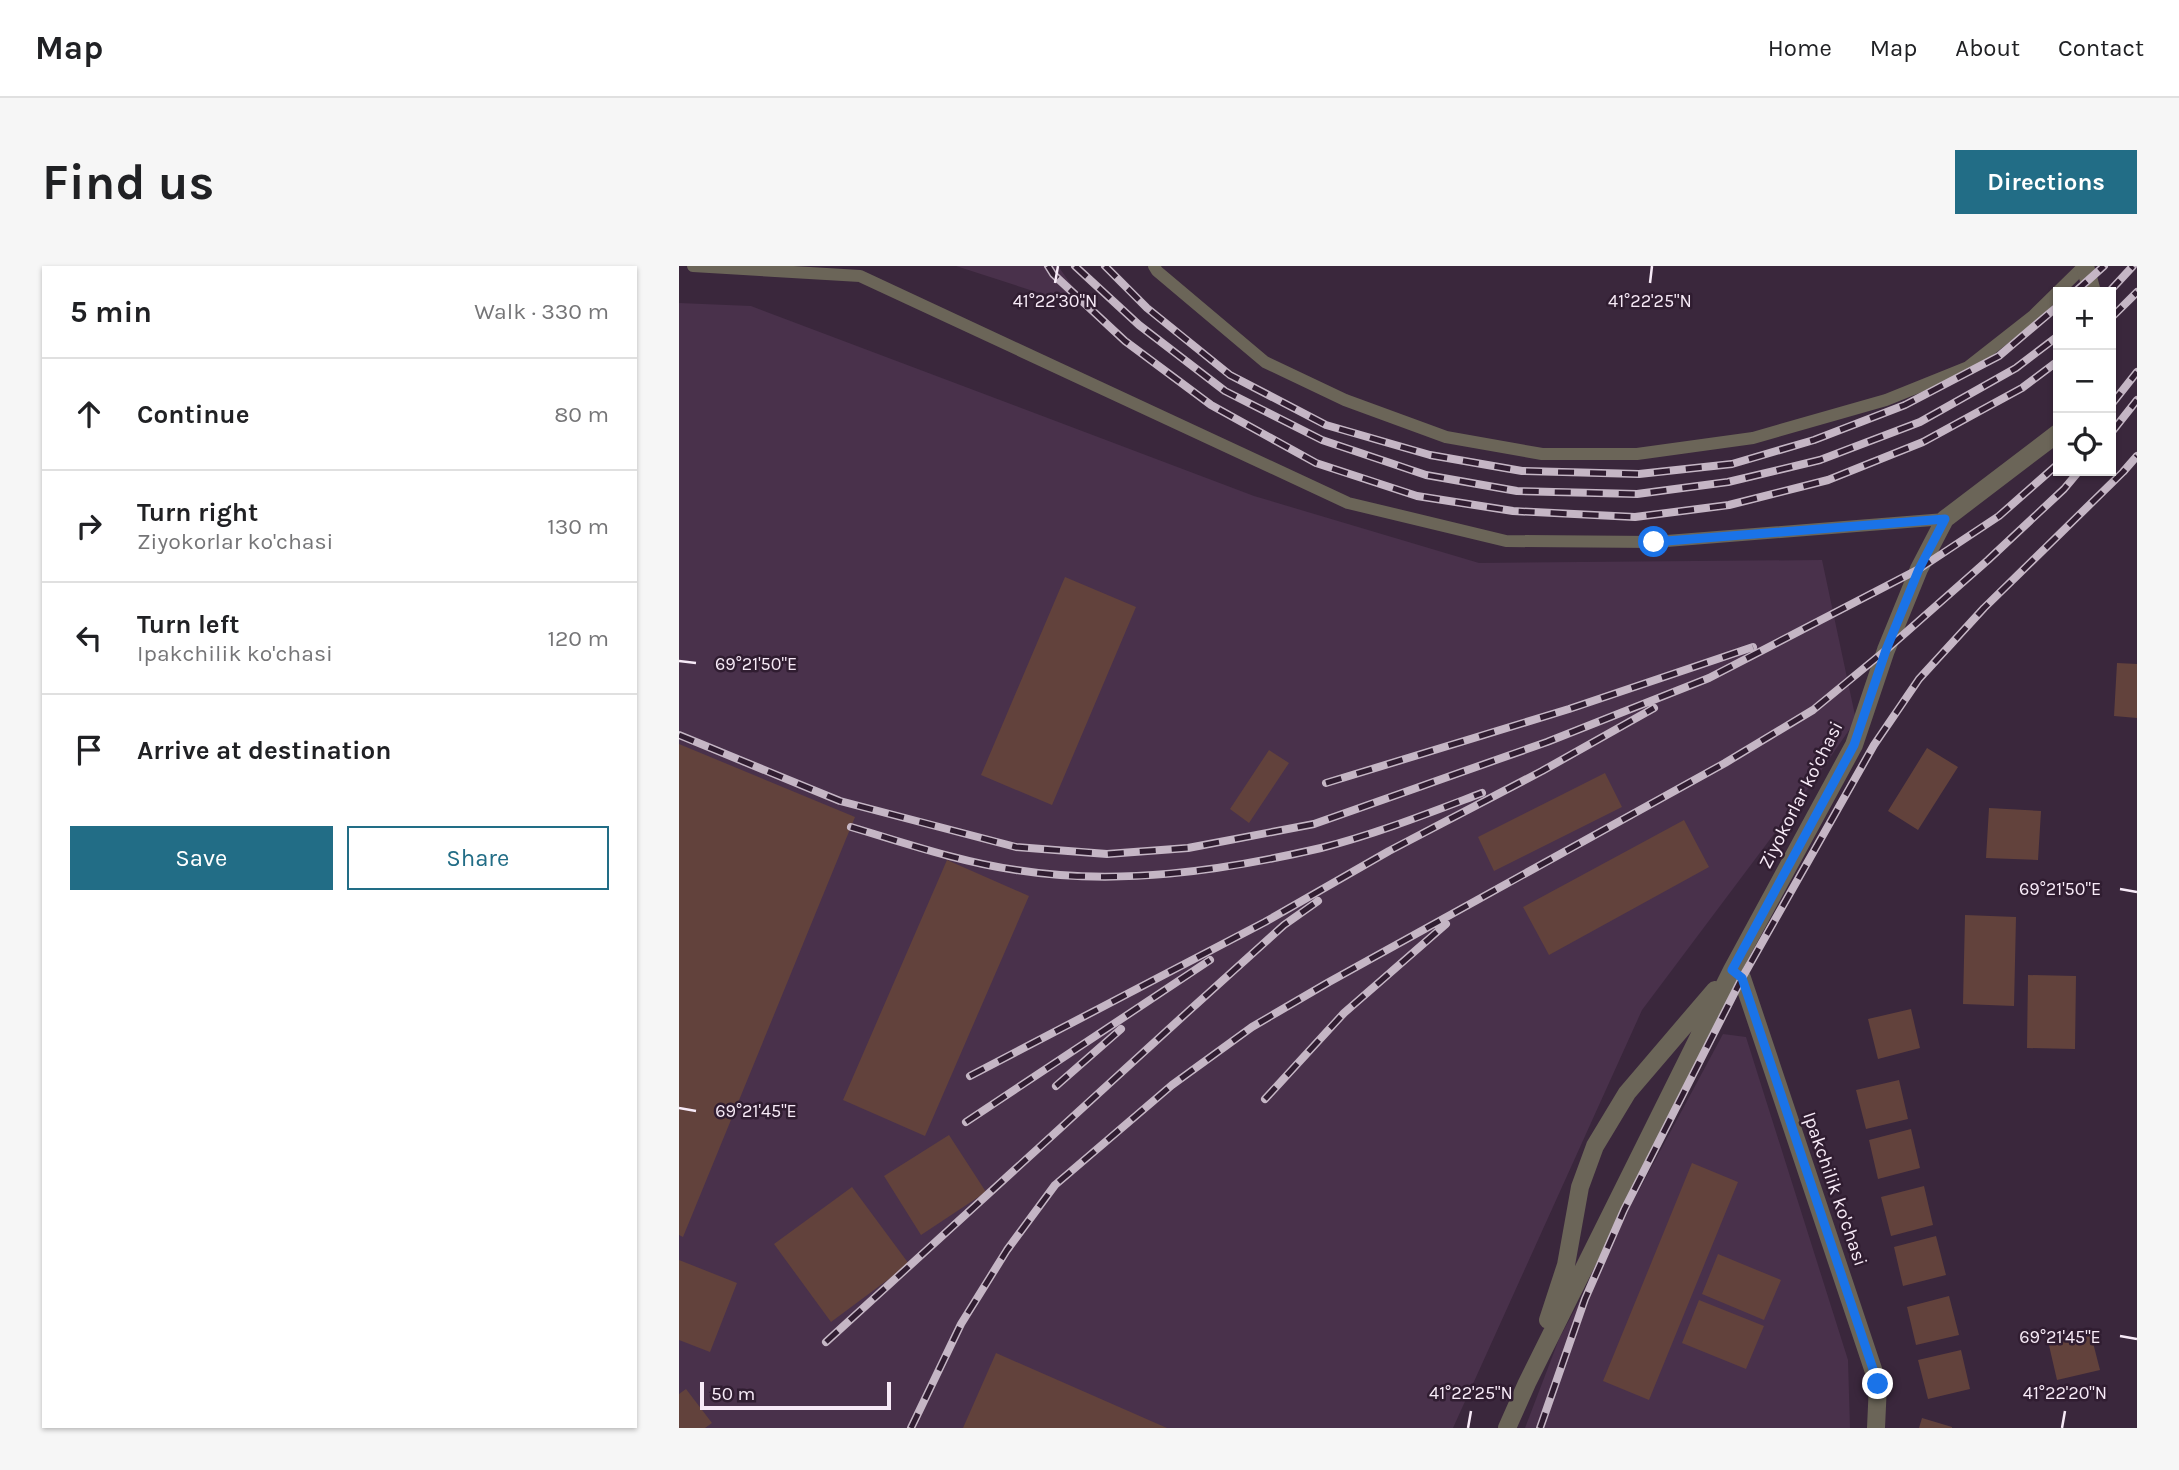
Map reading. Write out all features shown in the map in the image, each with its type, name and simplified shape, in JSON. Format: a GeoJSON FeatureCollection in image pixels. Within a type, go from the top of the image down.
{"type":"FeatureCollection","features":[{"type":"Feature","properties":{"kind":"street"},"geometry":{"type":"LineString","coordinates":[[2084,266],[2090,287]]}},
{"type":"Feature","properties":{"kind":"street"},"geometry":{"type":"LineString","coordinates":[[1945,519],[2053,437]]}},
{"type":"Feature","properties":{"kind":"street","name":"Ziyokorlar ko'chasi"},"geometry":{"type":"LineString","coordinates":[[1507,1428],[1732,970],[1854,745],[1891,638],[1919,569],[1945,519]]}},
{"type":"Feature","properties":{"kind":"street","name":"Ziyokorlar ko'chasi"},"geometry":{"type":"LineString","coordinates":[[1527,1383],[1566,1265],[1580,1187],[1595,1146],[1627,1093],[1732,970]]}},
{"type":"Feature","properties":{"kind":"street","name":"Ipakchilik ko'chasi"},"geometry":{"type":"LineString","coordinates":[[1732,970],[1742,978],[1878,1384],[1875,1428]]}},
{"type":"Feature","properties":{"kind":"lane"},"geometry":{"type":"LineString","coordinates":[[694,266],[860,276],[1348,503],[1506,541],[1654,542],[1945,519]]}},
{"type":"Feature","properties":{"kind":"lane"},"geometry":{"type":"LineString","coordinates":[[1154,266],[1265,362],[1345,400],[1446,437],[1542,454],[1624,454],[1753,438],[1886,400],[1968,367],[2033,316],[2084,266]]}},
{"type":"Feature","properties":{"kind":"shaded area"},"geometry":{"type":"Polygon","coordinates":[[[956,266],[1058,266],[1075,290],[1064,301],[956,266]]]}},
{"type":"Feature","properties":{"kind":"shaded area"},"geometry":{"type":"Polygon","coordinates":[[[679,303],[751,306],[1254,496],[1479,563],[1822,560],[1856,720],[1816,778],[1642,1010],[1453,1428],[679,1428],[679,303]]]}},
{"type":"Feature","properties":{"kind":"shaded area"},"geometry":{"type":"Polygon","coordinates":[[[1723,1034],[1746,1037],[1848,1360],[1850,1428],[1525,1428],[1559,1339],[1723,1034]]]}},
{"type":"Feature","properties":{"kind":"building"},"geometry":{"type":"Polygon","coordinates":[[[1065,577],[1136,607],[1052,805],[981,775],[1065,577]]]}},
{"type":"Feature","properties":{"kind":"building"},"geometry":{"type":"Polygon","coordinates":[[[2117,663],[2137,664],[2137,718],[2114,716],[2117,663]]]}},
{"type":"Feature","properties":{"kind":"building"},"geometry":{"type":"Polygon","coordinates":[[[679,744],[855,817],[683,1237],[679,1235],[679,744]]]}},
{"type":"Feature","properties":{"kind":"building"},"geometry":{"type":"Polygon","coordinates":[[[1927,748],[1958,767],[1918,830],[1888,811],[1927,748]]]}},
{"type":"Feature","properties":{"kind":"building"},"geometry":{"type":"Polygon","coordinates":[[[1269,750],[1289,763],[1249,823],[1230,809],[1269,750]]]}},
{"type":"Feature","properties":{"kind":"building"},"geometry":{"type":"Polygon","coordinates":[[[1605,773],[1622,807],[1494,871],[1478,837],[1605,773]]]}},
{"type":"Feature","properties":{"kind":"building"},"geometry":{"type":"Polygon","coordinates":[[[1989,808],[2041,811],[2038,860],[1986,858],[1989,808]]]}},
{"type":"Feature","properties":{"kind":"building"},"geometry":{"type":"Polygon","coordinates":[[[1684,820],[1709,867],[1549,955],[1523,907],[1684,820]]]}},
{"type":"Feature","properties":{"kind":"building"},"geometry":{"type":"Polygon","coordinates":[[[947,860],[1029,896],[925,1136],[843,1100],[947,860]]]}},
{"type":"Feature","properties":{"kind":"building"},"geometry":{"type":"Polygon","coordinates":[[[1965,915],[2016,917],[2014,1006],[1963,1004],[1965,915]]]}},
{"type":"Feature","properties":{"kind":"building"},"geometry":{"type":"Polygon","coordinates":[[[2028,975],[2076,976],[2075,1049],[2027,1048],[2028,975]]]}},
{"type":"Feature","properties":{"kind":"building"},"geometry":{"type":"Polygon","coordinates":[[[1911,1009],[1920,1048],[1878,1059],[1868,1019],[1911,1009]]]}},
{"type":"Feature","properties":{"kind":"building"},"geometry":{"type":"Polygon","coordinates":[[[1899,1080],[1908,1119],[1866,1129],[1856,1090],[1899,1080]]]}},
{"type":"Feature","properties":{"kind":"building"},"geometry":{"type":"Polygon","coordinates":[[[1911,1129],[1920,1168],[1878,1179],[1869,1140],[1911,1129]]]}},
{"type":"Feature","properties":{"kind":"building"},"geometry":{"type":"Polygon","coordinates":[[[949,1135],[986,1192],[921,1235],[884,1176],[949,1135]]]}},
{"type":"Feature","properties":{"kind":"building"},"geometry":{"type":"Polygon","coordinates":[[[1692,1163],[1738,1182],[1649,1400],[1603,1381],[1692,1163]]]}},
{"type":"Feature","properties":{"kind":"building"},"geometry":{"type":"Polygon","coordinates":[[[1924,1186],[1933,1225],[1891,1236],[1881,1197],[1924,1186]]]}},
{"type":"Feature","properties":{"kind":"building"},"geometry":{"type":"Polygon","coordinates":[[[852,1187],[909,1264],[831,1322],[774,1244],[852,1187]]]}},
{"type":"Feature","properties":{"kind":"building"},"geometry":{"type":"Polygon","coordinates":[[[1936,1236],[1946,1275],[1903,1286],[1894,1247],[1936,1236]]]}},
{"type":"Feature","properties":{"kind":"building"},"geometry":{"type":"Polygon","coordinates":[[[1718,1254],[1781,1280],[1764,1320],[1702,1294],[1718,1254]]]}},
{"type":"Feature","properties":{"kind":"building"},"geometry":{"type":"Polygon","coordinates":[[[679,1260],[737,1283],[710,1352],[679,1340],[679,1260]]]}},
{"type":"Feature","properties":{"kind":"building"},"geometry":{"type":"Polygon","coordinates":[[[1949,1296],[1959,1335],[1916,1345],[1907,1307],[1949,1296]]]}},
{"type":"Feature","properties":{"kind":"building"},"geometry":{"type":"Polygon","coordinates":[[[1699,1300],[1764,1326],[1746,1369],[1682,1343],[1699,1300]]]}},
{"type":"Feature","properties":{"kind":"building"},"geometry":{"type":"Polygon","coordinates":[[[2090,1331],[2100,1370],[2057,1380],[2048,1341],[2090,1331]]]}},
{"type":"Feature","properties":{"kind":"building"},"geometry":{"type":"Polygon","coordinates":[[[1961,1350],[1970,1389],[1928,1399],[1918,1360],[1961,1350]]]}},
{"type":"Feature","properties":{"kind":"building"},"geometry":{"type":"Polygon","coordinates":[[[996,1353],[1167,1428],[963,1428],[996,1353]]]}},
{"type":"Feature","properties":{"kind":"building"},"geometry":{"type":"Polygon","coordinates":[[[686,1389],[712,1423],[705,1428],[679,1428],[679,1394],[686,1389]]]}},
{"type":"Feature","properties":{"kind":"building"},"geometry":{"type":"Polygon","coordinates":[[[1922,1418],[1952,1427],[1952,1428],[1919,1428],[1922,1418]]]}},
{"type":"Feature","properties":{"kind":"railway"},"geometry":{"type":"LineString","coordinates":[[1048,266],[1053,274],[1125,341],[1211,405],[1316,463],[1417,496],[1513,511],[1635,517],[1729,505],[1828,480],[1923,442],[2022,388],[2053,365]]}},
{"type":"Feature","properties":{"kind":"railway"},"geometry":{"type":"LineString","coordinates":[[1075,266],[1139,325],[1225,391],[1322,440],[1426,475],[1517,491],[1637,494],[1728,482],[1820,460],[1920,422],[2016,368],[2053,340]]}},
{"type":"Feature","properties":{"kind":"railway"},"geometry":{"type":"LineString","coordinates":[[1105,266],[1147,308],[1230,375],[1326,425],[1430,455],[1522,471],[1639,474],[1732,464],[1814,440],[1905,405],[1999,356],[2053,310]]}},
{"type":"Feature","properties":{"kind":"railway"},"geometry":{"type":"LineString","coordinates":[[2081,287],[2104,266]]}},
{"type":"Feature","properties":{"kind":"railway"},"geometry":{"type":"LineString","coordinates":[[2114,287],[2133,266]]}},
{"type":"Feature","properties":{"kind":"railway"},"geometry":{"type":"LineString","coordinates":[[2116,313],[2137,292]]}},
{"type":"Feature","properties":{"kind":"railway"},"geometry":{"type":"LineString","coordinates":[[2116,399],[2137,372]]}},
{"type":"Feature","properties":{"kind":"railway"},"geometry":{"type":"LineString","coordinates":[[2116,427],[2137,400]]}},
{"type":"Feature","properties":{"kind":"railway"},"geometry":{"type":"LineString","coordinates":[[1540,1428],[1585,1299],[1624,1210],[1742,978],[1874,745],[1919,679],[1984,608],[2137,456]]}},
{"type":"Feature","properties":{"kind":"railway"},"geometry":{"type":"LineString","coordinates":[[679,735],[840,801],[1016,847],[1107,854],[1188,848],[1314,824],[1547,742],[1709,678],[1919,569],[1999,516],[2053,468]]}},
{"type":"Feature","properties":{"kind":"railway"},"geometry":{"type":"LineString","coordinates":[[911,1428],[961,1324],[1007,1250],[1055,1185],[1172,1085],[1252,1027],[1725,763],[1813,710],[1988,560],[2075,476]]}},
{"type":"Feature","properties":{"kind":"railway"},"geometry":{"type":"LineString","coordinates":[[1326,783],[1569,709],[1753,647]]}},
{"type":"Feature","properties":{"kind":"railway"},"geometry":{"type":"LineString","coordinates":[[970,1076],[1265,922],[1389,851],[1542,771],[1654,708]]}},
{"type":"Feature","properties":{"kind":"railway"},"geometry":{"type":"LineString","coordinates":[[851,827],[933,852],[995,867],[1093,877],[1170,874],[1321,848],[1382,830],[1482,793]]}},
{"type":"Feature","properties":{"kind":"railway"},"geometry":{"type":"LineString","coordinates":[[826,1342],[1284,925],[1318,901]]}},
{"type":"Feature","properties":{"kind":"railway"},"geometry":{"type":"LineString","coordinates":[[1265,1099],[1344,1013],[1446,924]]}},
{"type":"Feature","properties":{"kind":"railway"},"geometry":{"type":"LineString","coordinates":[[966,1122],[1210,960]]}},
{"type":"Feature","properties":{"kind":"railway"},"geometry":{"type":"LineString","coordinates":[[1056,1086],[1121,1029]]}},
{"type":"Feature","properties":{"kind":"route"},"geometry":{"type":"LineString","coordinates":[[1654,542],[1945,519],[1919,569],[1886,650],[1854,745],[1732,970],[1742,978],[1878,1384]]}}]}
